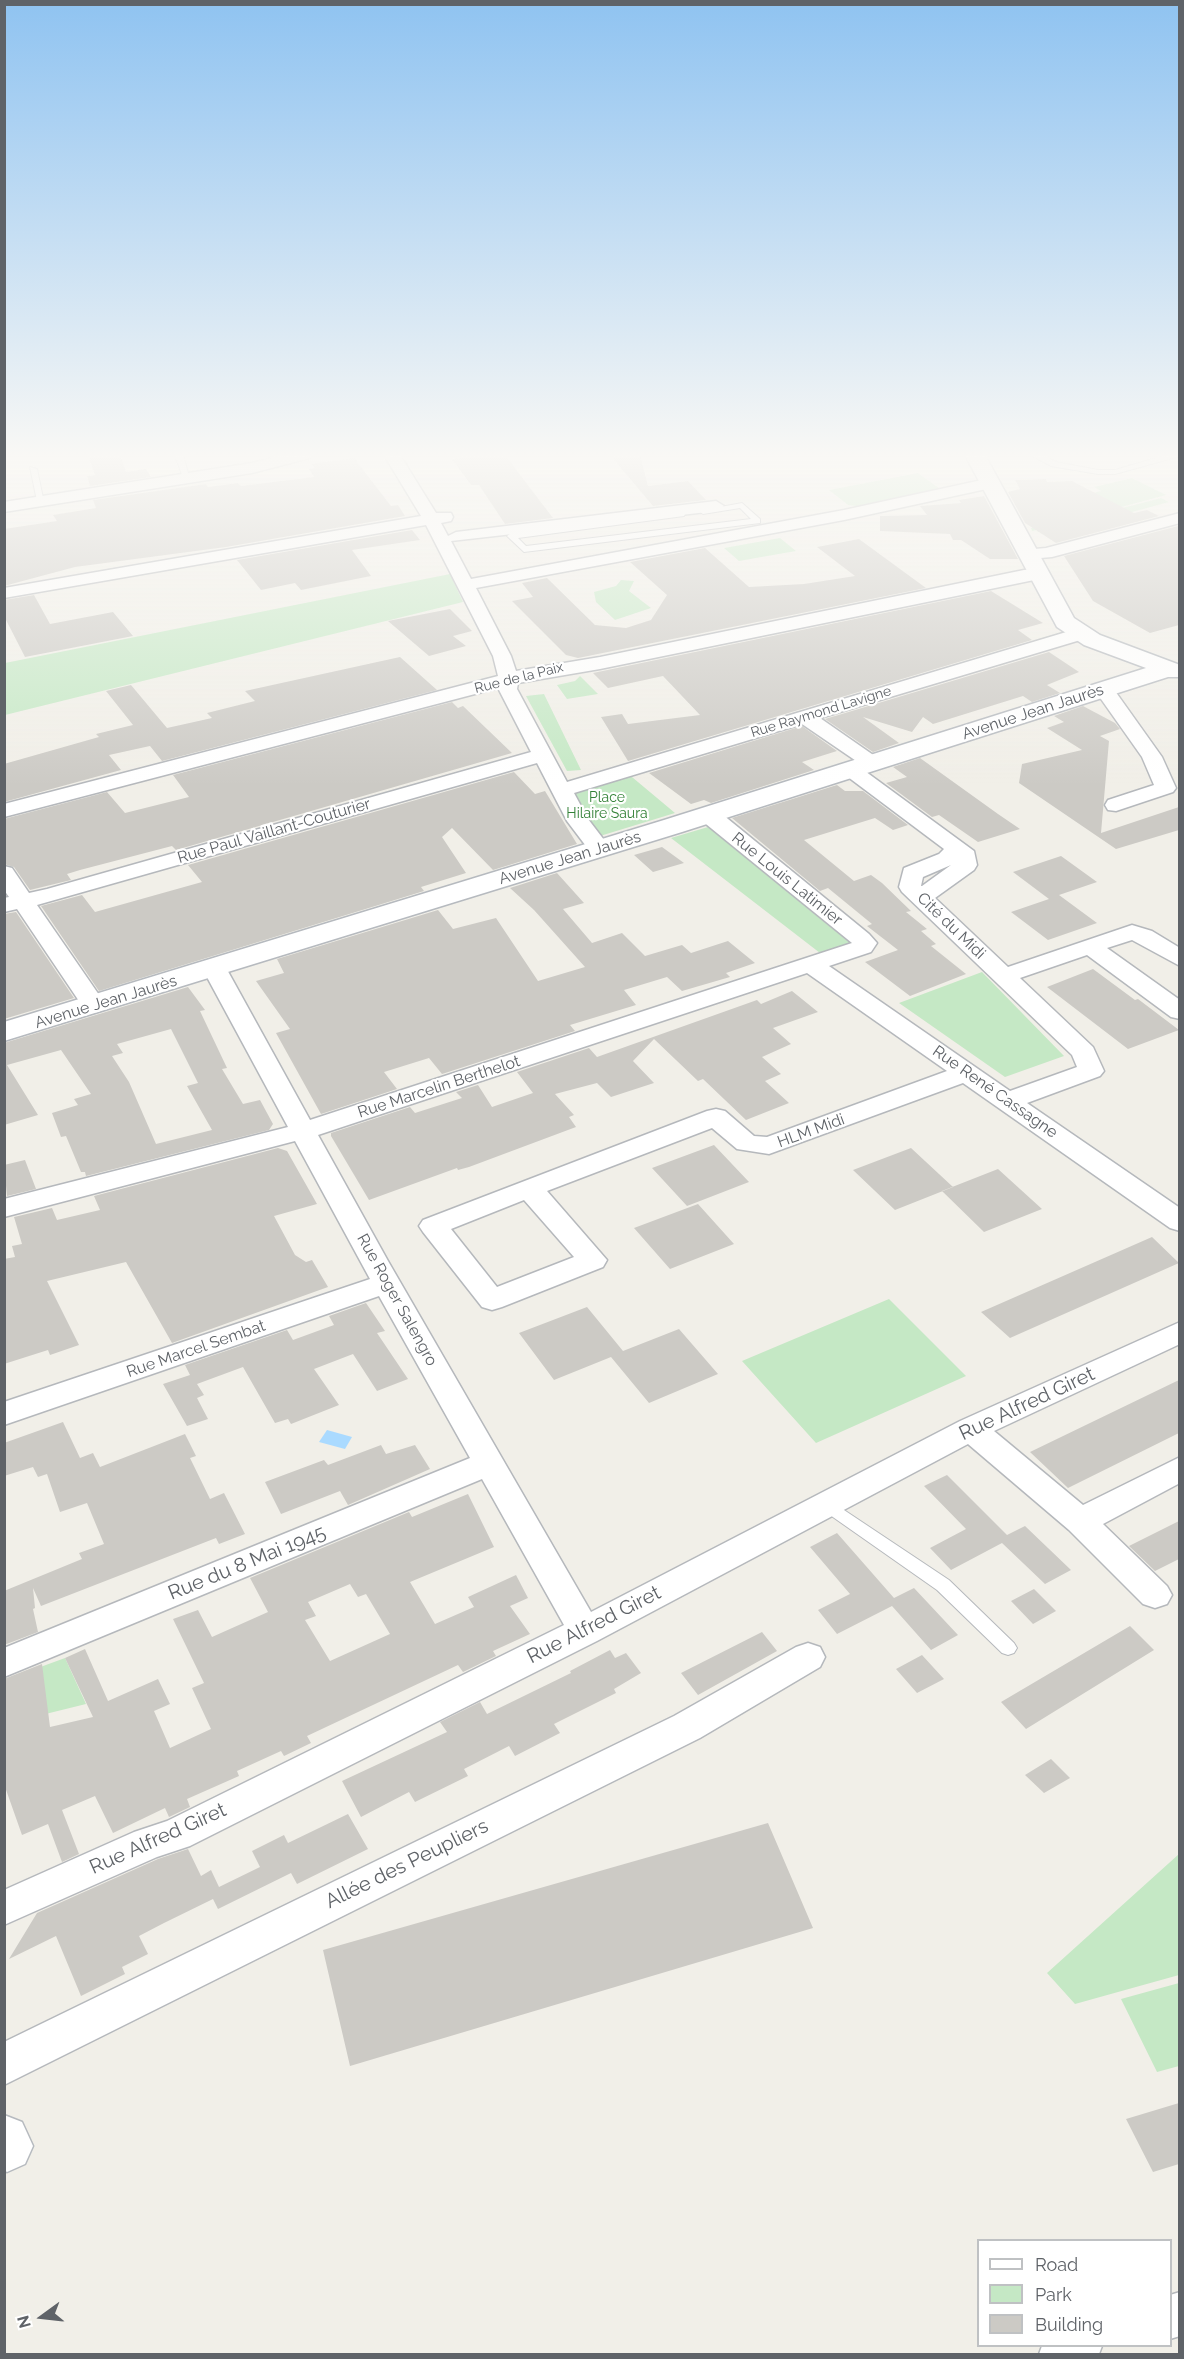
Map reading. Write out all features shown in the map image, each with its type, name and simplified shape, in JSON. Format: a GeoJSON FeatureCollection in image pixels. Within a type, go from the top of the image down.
{"type":"FeatureCollection","features":[{"type":"Feature","properties":{"kind":"street"},"geometry":{"type":"LineString","coordinates":[[4,593],[166,565]]}},
{"type":"Feature","properties":{"kind":"street"},"geometry":{"type":"LineString","coordinates":[[462,565],[472,584]]}},
{"type":"Feature","properties":{"kind":"street"},"geometry":{"type":"LineString","coordinates":[[466,565],[502,656],[509,680],[507,689],[578,821],[600,849]]}},
{"type":"Feature","properties":{"kind":"street"},"geometry":{"type":"LineString","coordinates":[[472,584],[572,565]]}},
{"type":"Feature","properties":{"kind":"street"},"geometry":{"type":"LineString","coordinates":[[1035,565],[1065,622],[1080,634],[1176,669]]}},
{"type":"Feature","properties":{"kind":"street","name":"Rue de la Paix"},"geometry":{"type":"LineString","coordinates":[[4,811],[556,668],[600,663],[1024,575],[1040,574]]}},
{"type":"Feature","properties":{"kind":"street","name":"Rue Raymond Lavigne"},"geometry":{"type":"LineString","coordinates":[[562,790],[1080,634]]}},
{"type":"Feature","properties":{"kind":"street","name":"Avenue Jean Jaurès"},"geometry":{"type":"LineString","coordinates":[[4,1032],[1176,669]]}},
{"type":"Feature","properties":{"kind":"street"},"geometry":{"type":"LineString","coordinates":[[1101,691],[1108,695],[1152,757],[1166,788],[1116,805]]}},
{"type":"Feature","properties":{"kind":"street","name":"Cité du Midi"},"geometry":{"type":"LineString","coordinates":[[805,717],[956,848],[947,859],[912,873],[910,887],[1084,1052],[1090,1071],[1006,1101]]}},
{"type":"Feature","properties":{"kind":"street","name":"Rue Paul Vaillant-Couturier"},"geometry":{"type":"LineString","coordinates":[[13,903],[51,895],[542,755]]}},
{"type":"Feature","properties":{"kind":"street","name":"Rue Louis Latimier"},"geometry":{"type":"LineString","coordinates":[[709,815],[865,943]]}},
{"type":"Feature","properties":{"kind":"street"},"geometry":{"type":"LineString","coordinates":[[4,873],[13,903],[94,1005]]}},
{"type":"Feature","properties":{"kind":"street"},"geometry":{"type":"LineString","coordinates":[[1004,976],[1132,932],[1144,936],[1179,959]]}},
{"type":"Feature","properties":{"kind":"street","name":"Rue Marcelin Berthelot"},"geometry":{"type":"LineString","coordinates":[[4,1209],[303,1131],[863,947],[865,943]]}},
{"type":"Feature","properties":{"kind":"street"},"geometry":{"type":"LineString","coordinates":[[1090,947],[1179,1012]]}},
{"type":"Feature","properties":{"kind":"street","name":"Rue René Cassagne"},"geometry":{"type":"LineString","coordinates":[[810,964],[1179,1222]]}},
{"type":"Feature","properties":{"kind":"street","name":"Rue Roger Salengro"},"geometry":{"type":"LineString","coordinates":[[213,966],[387,1283],[585,1631]]}},
{"type":"Feature","properties":{"kind":"street","name":"HLM Midi"},"geometry":{"type":"LineString","coordinates":[[529,1188],[593,1260],[492,1300],[433,1226],[529,1188],[716,1117],[746,1143],[769,1146],[966,1073]]}},
{"type":"Feature","properties":{"kind":"street","name":"Rue Marcel Sembat"},"geometry":{"type":"LineString","coordinates":[[4,1414],[387,1283]]}},
{"type":"Feature","properties":{"kind":"street","name":"Rue Alfred Giret"},"geometry":{"type":"LineString","coordinates":[[4,1908],[147,1844],[177,1834],[585,1631],[971,1429],[1174,1342]]}},
{"type":"Feature","properties":{"kind":"street"},"geometry":{"type":"LineString","coordinates":[[971,1429],[1080,1521],[1155,1595]]}},
{"type":"Feature","properties":{"kind":"street","name":"Rue du 8 Mai 1945"},"geometry":{"type":"LineString","coordinates":[[4,1663],[489,1463]]}},
{"type":"Feature","properties":{"kind":"street"},"geometry":{"type":"LineString","coordinates":[[1080,1521],[1179,1469]]}},
{"type":"Feature","properties":{"kind":"street","name":"Allée des Peupliers"},"geometry":{"type":"LineString","coordinates":[[4,2066],[12,2059],[687,1727],[808,1657]]}},
{"type":"Feature","properties":{"kind":"street"},"geometry":{"type":"LineString","coordinates":[[1061,2355],[1078,2347]]}},
{"type":"Feature","properties":{"kind":"lane"},"geometry":{"type":"LineString","coordinates":[[826,1504],[943,1585],[1008,1648]]}},
{"type":"Feature","properties":{"kind":"green space"},"geometry":{"type":"Polygon","coordinates":[[[450,574],[463,602],[5,715],[5,663],[450,574]]]}},
{"type":"Feature","properties":{"kind":"green space"},"geometry":{"type":"Polygon","coordinates":[[[621,580],[634,581],[629,591],[651,608],[615,620],[596,602],[594,592],[616,586],[621,580]]]}},
{"type":"Feature","properties":{"kind":"green space"},"geometry":{"type":"Polygon","coordinates":[[[580,676],[598,694],[567,699],[557,685],[575,681],[580,676]]]}},
{"type":"Feature","properties":{"kind":"green space"},"geometry":{"type":"Polygon","coordinates":[[[544,694],[581,770],[567,771],[526,696],[544,694]]]}},
{"type":"Feature","properties":{"kind":"green space","name":"Place Hilaire Saura"},"geometry":{"type":"Polygon","coordinates":[[[626,772],[675,813],[600,836],[564,792],[626,772]]]}},
{"type":"Feature","properties":{"kind":"green space"},"geometry":{"type":"Polygon","coordinates":[[[708,827],[850,943],[820,953],[671,838],[708,827]]]}},
{"type":"Feature","properties":{"kind":"green space"},"geometry":{"type":"Polygon","coordinates":[[[982,972],[1064,1056],[1005,1077],[899,1003],[982,972]]]}},
{"type":"Feature","properties":{"kind":"green space"},"geometry":{"type":"Polygon","coordinates":[[[889,1299],[966,1376],[816,1443],[742,1361],[889,1299]]]}},
{"type":"Feature","properties":{"kind":"green space"},"geometry":{"type":"Polygon","coordinates":[[[65,1658],[86,1704],[5,1724],[5,1680],[65,1658]]]}},
{"type":"Feature","properties":{"kind":"green space"},"geometry":{"type":"Polygon","coordinates":[[[1179,1854],[1179,1975],[1075,2004],[1047,1973],[1179,1854]]]}},
{"type":"Feature","properties":{"kind":"green space"},"geometry":{"type":"Polygon","coordinates":[[[1179,1983],[1179,2066],[1157,2072],[1121,1999],[1179,1983]]]}},
{"type":"Feature","properties":{"kind":"water"},"geometry":{"type":"Polygon","coordinates":[[[327,1430],[352,1437],[345,1449],[319,1442],[327,1430]]]}},
{"type":"Feature","properties":{"kind":"building"},"geometry":{"type":"Polygon","coordinates":[[[4,565],[89,565],[75,567],[4,586],[4,565]]]}},
{"type":"Feature","properties":{"kind":"building"},"geometry":{"type":"Polygon","coordinates":[[[241,565],[363,565],[371,576],[301,590],[295,583],[261,590],[241,565]]]}},
{"type":"Feature","properties":{"kind":"building"},"geometry":{"type":"Polygon","coordinates":[[[633,565],[724,565],[749,587],[804,584],[855,576],[841,565],[895,565],[926,588],[578,658],[566,655],[512,601],[533,597],[522,583],[547,578],[595,625],[626,628],[651,620],[667,595],[633,565]]]}},
{"type":"Feature","properties":{"kind":"building"},"geometry":{"type":"Polygon","coordinates":[[[1070,565],[1178,565],[1179,625],[1150,633],[1093,601],[1070,565]]]}},
{"type":"Feature","properties":{"kind":"building"},"geometry":{"type":"Polygon","coordinates":[[[991,591],[1043,623],[1018,630],[1032,640],[628,761],[601,717],[622,714],[628,724],[700,715],[663,676],[608,688],[593,673],[991,591]]]}},
{"type":"Feature","properties":{"kind":"building"},"geometry":{"type":"Polygon","coordinates":[[[34,595],[50,624],[113,612],[133,636],[25,657],[4,616],[4,600],[34,595]]]}},
{"type":"Feature","properties":{"kind":"building"},"geometry":{"type":"Polygon","coordinates":[[[450,609],[472,631],[453,636],[466,646],[429,656],[388,621],[450,609]]]}},
{"type":"Feature","properties":{"kind":"building"},"geometry":{"type":"Polygon","coordinates":[[[1049,652],[1079,672],[1047,685],[1060,693],[1032,702],[1023,696],[933,724],[923,717],[912,732],[863,717],[899,743],[873,752],[825,719],[1049,652]]]}},
{"type":"Feature","properties":{"kind":"building"},"geometry":{"type":"Polygon","coordinates":[[[400,657],[437,690],[162,761],[150,746],[109,755],[121,770],[4,802],[4,764],[99,737],[96,734],[133,725],[106,691],[131,685],[167,728],[212,718],[207,713],[255,701],[245,691],[400,657]]]}},
{"type":"Feature","properties":{"kind":"building"},"geometry":{"type":"Polygon","coordinates":[[[452,702],[458,708],[463,706],[512,753],[176,850],[172,846],[80,870],[67,874],[71,880],[30,890],[14,867],[4,864],[4,819],[107,792],[125,813],[189,797],[173,775],[452,702]]]}},
{"type":"Feature","properties":{"kind":"building"},"geometry":{"type":"Polygon","coordinates":[[[1083,706],[1115,723],[1120,729],[1100,736],[1109,741],[1101,833],[1179,807],[1179,830],[1116,849],[1019,783],[1022,764],[1082,750],[1047,728],[1064,722],[1054,716],[1083,706]]]}},
{"type":"Feature","properties":{"kind":"building"},"geometry":{"type":"Polygon","coordinates":[[[802,726],[837,751],[802,762],[814,770],[711,803],[704,800],[691,804],[649,773],[802,726]]]}},
{"type":"Feature","properties":{"kind":"building"},"geometry":{"type":"Polygon","coordinates":[[[920,758],[1020,829],[978,842],[939,815],[932,817],[886,783],[907,777],[893,767],[920,758]]]}},
{"type":"Feature","properties":{"kind":"building"},"geometry":{"type":"Polygon","coordinates":[[[514,772],[535,794],[545,791],[577,844],[493,870],[452,828],[442,837],[466,873],[421,887],[424,891],[99,991],[41,906],[82,895],[95,912],[202,882],[188,865],[514,772]]]}},
{"type":"Feature","properties":{"kind":"building"},"geometry":{"type":"Polygon","coordinates":[[[837,785],[845,791],[863,791],[908,825],[893,830],[875,818],[804,840],[854,881],[871,875],[882,883],[911,911],[906,912],[927,929],[921,931],[936,944],[931,946],[966,974],[910,996],[865,962],[898,950],[867,926],[872,924],[828,888],[820,891],[732,818],[837,785]]]}},
{"type":"Feature","properties":{"kind":"building"},"geometry":{"type":"Polygon","coordinates":[[[662,847],[684,863],[653,872],[634,855],[662,847]]]}},
{"type":"Feature","properties":{"kind":"building"},"geometry":{"type":"Polygon","coordinates":[[[1061,856],[1097,882],[1059,895],[1097,923],[1048,940],[1011,912],[1049,899],[1013,872],[1061,856]]]}},
{"type":"Feature","properties":{"kind":"building"},"geometry":{"type":"Polygon","coordinates":[[[557,873],[584,903],[563,909],[592,943],[622,933],[645,956],[682,945],[691,953],[728,941],[755,963],[726,973],[730,977],[682,991],[667,977],[624,990],[636,1005],[570,1025],[575,1031],[442,1074],[429,1058],[384,1072],[397,1089],[321,1114],[276,1033],[290,1029],[256,981],[284,973],[277,959],[438,910],[453,929],[496,918],[538,981],[585,967],[534,910],[510,888],[557,873]]]}},
{"type":"Feature","properties":{"kind":"building"},"geometry":{"type":"Polygon","coordinates":[[[16,912],[74,998],[4,1019],[4,914],[16,912]]]}},
{"type":"Feature","properties":{"kind":"building"},"geometry":{"type":"Polygon","coordinates":[[[1093,969],[1179,1030],[1128,1049],[1047,987],[1093,969]]]}},
{"type":"Feature","properties":{"kind":"building"},"geometry":{"type":"Polygon","coordinates":[[[188,987],[205,1010],[200,1011],[227,1068],[222,1069],[243,1104],[260,1100],[273,1124],[269,1130],[86,1176],[85,1172],[81,1172],[66,1136],[61,1137],[52,1113],[78,1105],[74,1099],[91,1094],[61,1050],[7,1065],[38,1115],[4,1125],[4,1043],[188,987]],[[171,1029],[117,1044],[123,1053],[112,1056],[129,1082],[156,1144],[212,1130],[187,1086],[198,1083],[171,1029]]]}},
{"type":"Feature","properties":{"kind":"building"},"geometry":{"type":"Polygon","coordinates":[[[792,991],[818,1012],[773,1028],[791,1044],[762,1057],[781,1074],[765,1081],[789,1103],[746,1120],[703,1079],[698,1081],[654,1039],[633,1061],[654,1083],[611,1097],[597,1083],[555,1094],[574,1115],[569,1117],[576,1127],[469,1167],[458,1170],[457,1168],[369,1200],[331,1136],[331,1133],[410,1107],[415,1113],[462,1098],[456,1092],[478,1085],[492,1107],[533,1093],[517,1072],[589,1048],[597,1057],[757,1000],[761,1004],[792,991]]]}},
{"type":"Feature","properties":{"kind":"building"},"geometry":{"type":"Polygon","coordinates":[[[714,1145],[749,1182],[687,1206],[652,1168],[714,1145]]]}},
{"type":"Feature","properties":{"kind":"building"},"geometry":{"type":"Polygon","coordinates":[[[278,1148],[287,1151],[317,1204],[274,1216],[295,1255],[306,1262],[312,1260],[328,1287],[172,1343],[126,1262],[47,1281],[79,1345],[50,1355],[48,1350],[4,1364],[4,1259],[15,1257],[12,1246],[22,1244],[14,1217],[52,1208],[57,1220],[100,1210],[94,1196],[278,1148]]]}},
{"type":"Feature","properties":{"kind":"building"},"geometry":{"type":"Polygon","coordinates":[[[911,1148],[953,1187],[895,1210],[853,1170],[911,1148]]]}},
{"type":"Feature","properties":{"kind":"building"},"geometry":{"type":"Polygon","coordinates":[[[25,1160],[36,1189],[7,1196],[4,1165],[25,1160]]]}},
{"type":"Feature","properties":{"kind":"building"},"geometry":{"type":"Polygon","coordinates":[[[998,1169],[1042,1209],[984,1232],[942,1191],[998,1169]]]}},
{"type":"Feature","properties":{"kind":"building"},"geometry":{"type":"Polygon","coordinates":[[[698,1204],[734,1244],[670,1269],[634,1228],[698,1204]]]}},
{"type":"Feature","properties":{"kind":"building"},"geometry":{"type":"Polygon","coordinates":[[[1152,1237],[1179,1263],[1010,1338],[981,1312],[1152,1237]]]}},
{"type":"Feature","properties":{"kind":"building"},"geometry":{"type":"Polygon","coordinates":[[[366,1303],[385,1331],[377,1333],[408,1379],[377,1391],[353,1354],[314,1369],[339,1405],[291,1424],[288,1419],[275,1423],[243,1367],[197,1384],[204,1395],[197,1398],[208,1419],[187,1426],[163,1384],[190,1375],[185,1365],[287,1330],[293,1340],[334,1325],[329,1316],[366,1303]]]}},
{"type":"Feature","properties":{"kind":"building"},"geometry":{"type":"Polygon","coordinates":[[[587,1307],[623,1351],[679,1329],[718,1374],[649,1403],[611,1357],[554,1380],[519,1333],[587,1307]]]}},
{"type":"Feature","properties":{"kind":"building"},"geometry":{"type":"Polygon","coordinates":[[[1179,1380],[1179,1433],[1068,1488],[1030,1452],[1179,1380]]]}},
{"type":"Feature","properties":{"kind":"building"},"geometry":{"type":"Polygon","coordinates":[[[63,1422],[80,1458],[93,1453],[100,1467],[185,1434],[196,1456],[190,1458],[210,1499],[224,1493],[245,1534],[219,1544],[216,1538],[41,1606],[33,1588],[35,1608],[33,1609],[38,1632],[4,1645],[4,1591],[82,1559],[79,1553],[104,1544],[87,1503],[60,1512],[47,1474],[38,1477],[33,1467],[4,1476],[4,1443],[63,1422]]]}},
{"type":"Feature","properties":{"kind":"building"},"geometry":{"type":"Polygon","coordinates":[[[381,1445],[386,1454],[415,1445],[430,1469],[348,1505],[340,1491],[281,1514],[265,1482],[324,1460],[328,1465],[381,1445]]]}},
{"type":"Feature","properties":{"kind":"building"},"geometry":{"type":"Polygon","coordinates":[[[947,1475],[1007,1535],[1025,1526],[1071,1570],[1045,1584],[1002,1543],[951,1570],[930,1548],[966,1529],[924,1486],[947,1475]]]}},
{"type":"Feature","properties":{"kind":"building"},"geometry":{"type":"Polygon","coordinates":[[[468,1494],[494,1547],[410,1582],[435,1624],[474,1607],[468,1597],[516,1575],[528,1598],[510,1606],[530,1634],[493,1651],[496,1656],[463,1672],[458,1665],[307,1736],[311,1743],[284,1756],[281,1751],[237,1771],[239,1776],[187,1799],[190,1807],[169,1817],[165,1808],[113,1833],[95,1796],[62,1810],[79,1854],[62,1862],[48,1824],[22,1835],[4,1784],[4,1679],[42,1664],[50,1727],[93,1717],[65,1658],[85,1649],[108,1701],[158,1679],[170,1704],[154,1711],[170,1748],[211,1729],[192,1688],[204,1683],[173,1619],[198,1610],[212,1637],[268,1612],[250,1578],[409,1512],[412,1517],[468,1494]],[[350,1584],[308,1602],[316,1616],[305,1620],[330,1661],[390,1634],[366,1594],[358,1597],[350,1584]]]}},
{"type":"Feature","properties":{"kind":"building"},"geometry":{"type":"Polygon","coordinates":[[[1179,1521],[1179,1559],[1155,1571],[1129,1546],[1179,1521]]]}},
{"type":"Feature","properties":{"kind":"building"},"geometry":{"type":"Polygon","coordinates":[[[837,1533],[894,1598],[914,1588],[958,1635],[931,1650],[892,1606],[837,1634],[818,1610],[850,1594],[810,1547],[837,1533]]]}},
{"type":"Feature","properties":{"kind":"building"},"geometry":{"type":"Polygon","coordinates":[[[1034,1589],[1056,1611],[1033,1624],[1011,1601],[1034,1589]]]}},
{"type":"Feature","properties":{"kind":"building"},"geometry":{"type":"Polygon","coordinates":[[[1130,1626],[1154,1650],[1026,1729],[1001,1702],[1130,1626]]]}},
{"type":"Feature","properties":{"kind":"building"},"geometry":{"type":"Polygon","coordinates":[[[762,1632],[777,1651],[698,1695],[681,1673],[762,1632]]]}},
{"type":"Feature","properties":{"kind":"building"},"geometry":{"type":"Polygon","coordinates":[[[610,1650],[615,1658],[626,1653],[641,1673],[614,1689],[616,1693],[554,1724],[560,1733],[515,1756],[509,1746],[464,1769],[468,1776],[415,1802],[409,1792],[361,1817],[342,1781],[447,1732],[440,1722],[480,1702],[487,1714],[571,1673],[570,1671],[610,1650]]]}},
{"type":"Feature","properties":{"kind":"building"},"geometry":{"type":"Polygon","coordinates":[[[922,1655],[944,1679],[917,1693],[896,1669],[922,1655]]]}},
{"type":"Feature","properties":{"kind":"building"},"geometry":{"type":"Polygon","coordinates":[[[1051,1759],[1070,1778],[1044,1793],[1025,1775],[1051,1759]]]}},
{"type":"Feature","properties":{"kind":"building"},"geometry":{"type":"Polygon","coordinates":[[[348,1814],[368,1849],[297,1884],[291,1873],[218,1909],[213,1899],[164,1923],[139,1936],[148,1954],[122,1967],[125,1974],[81,1996],[56,1936],[9,1959],[37,1913],[158,1859],[188,1849],[201,1876],[211,1870],[219,1887],[260,1867],[252,1851],[284,1835],[288,1843],[348,1814]]]}},
{"type":"Feature","properties":{"kind":"building"},"geometry":{"type":"Polygon","coordinates":[[[768,1823],[813,1928],[350,2066],[323,1950],[768,1823]]]}},
{"type":"Feature","properties":{"kind":"building"},"geometry":{"type":"Polygon","coordinates":[[[1179,2103],[1179,2164],[1153,2172],[1126,2119],[1179,2103]]]}}]}
